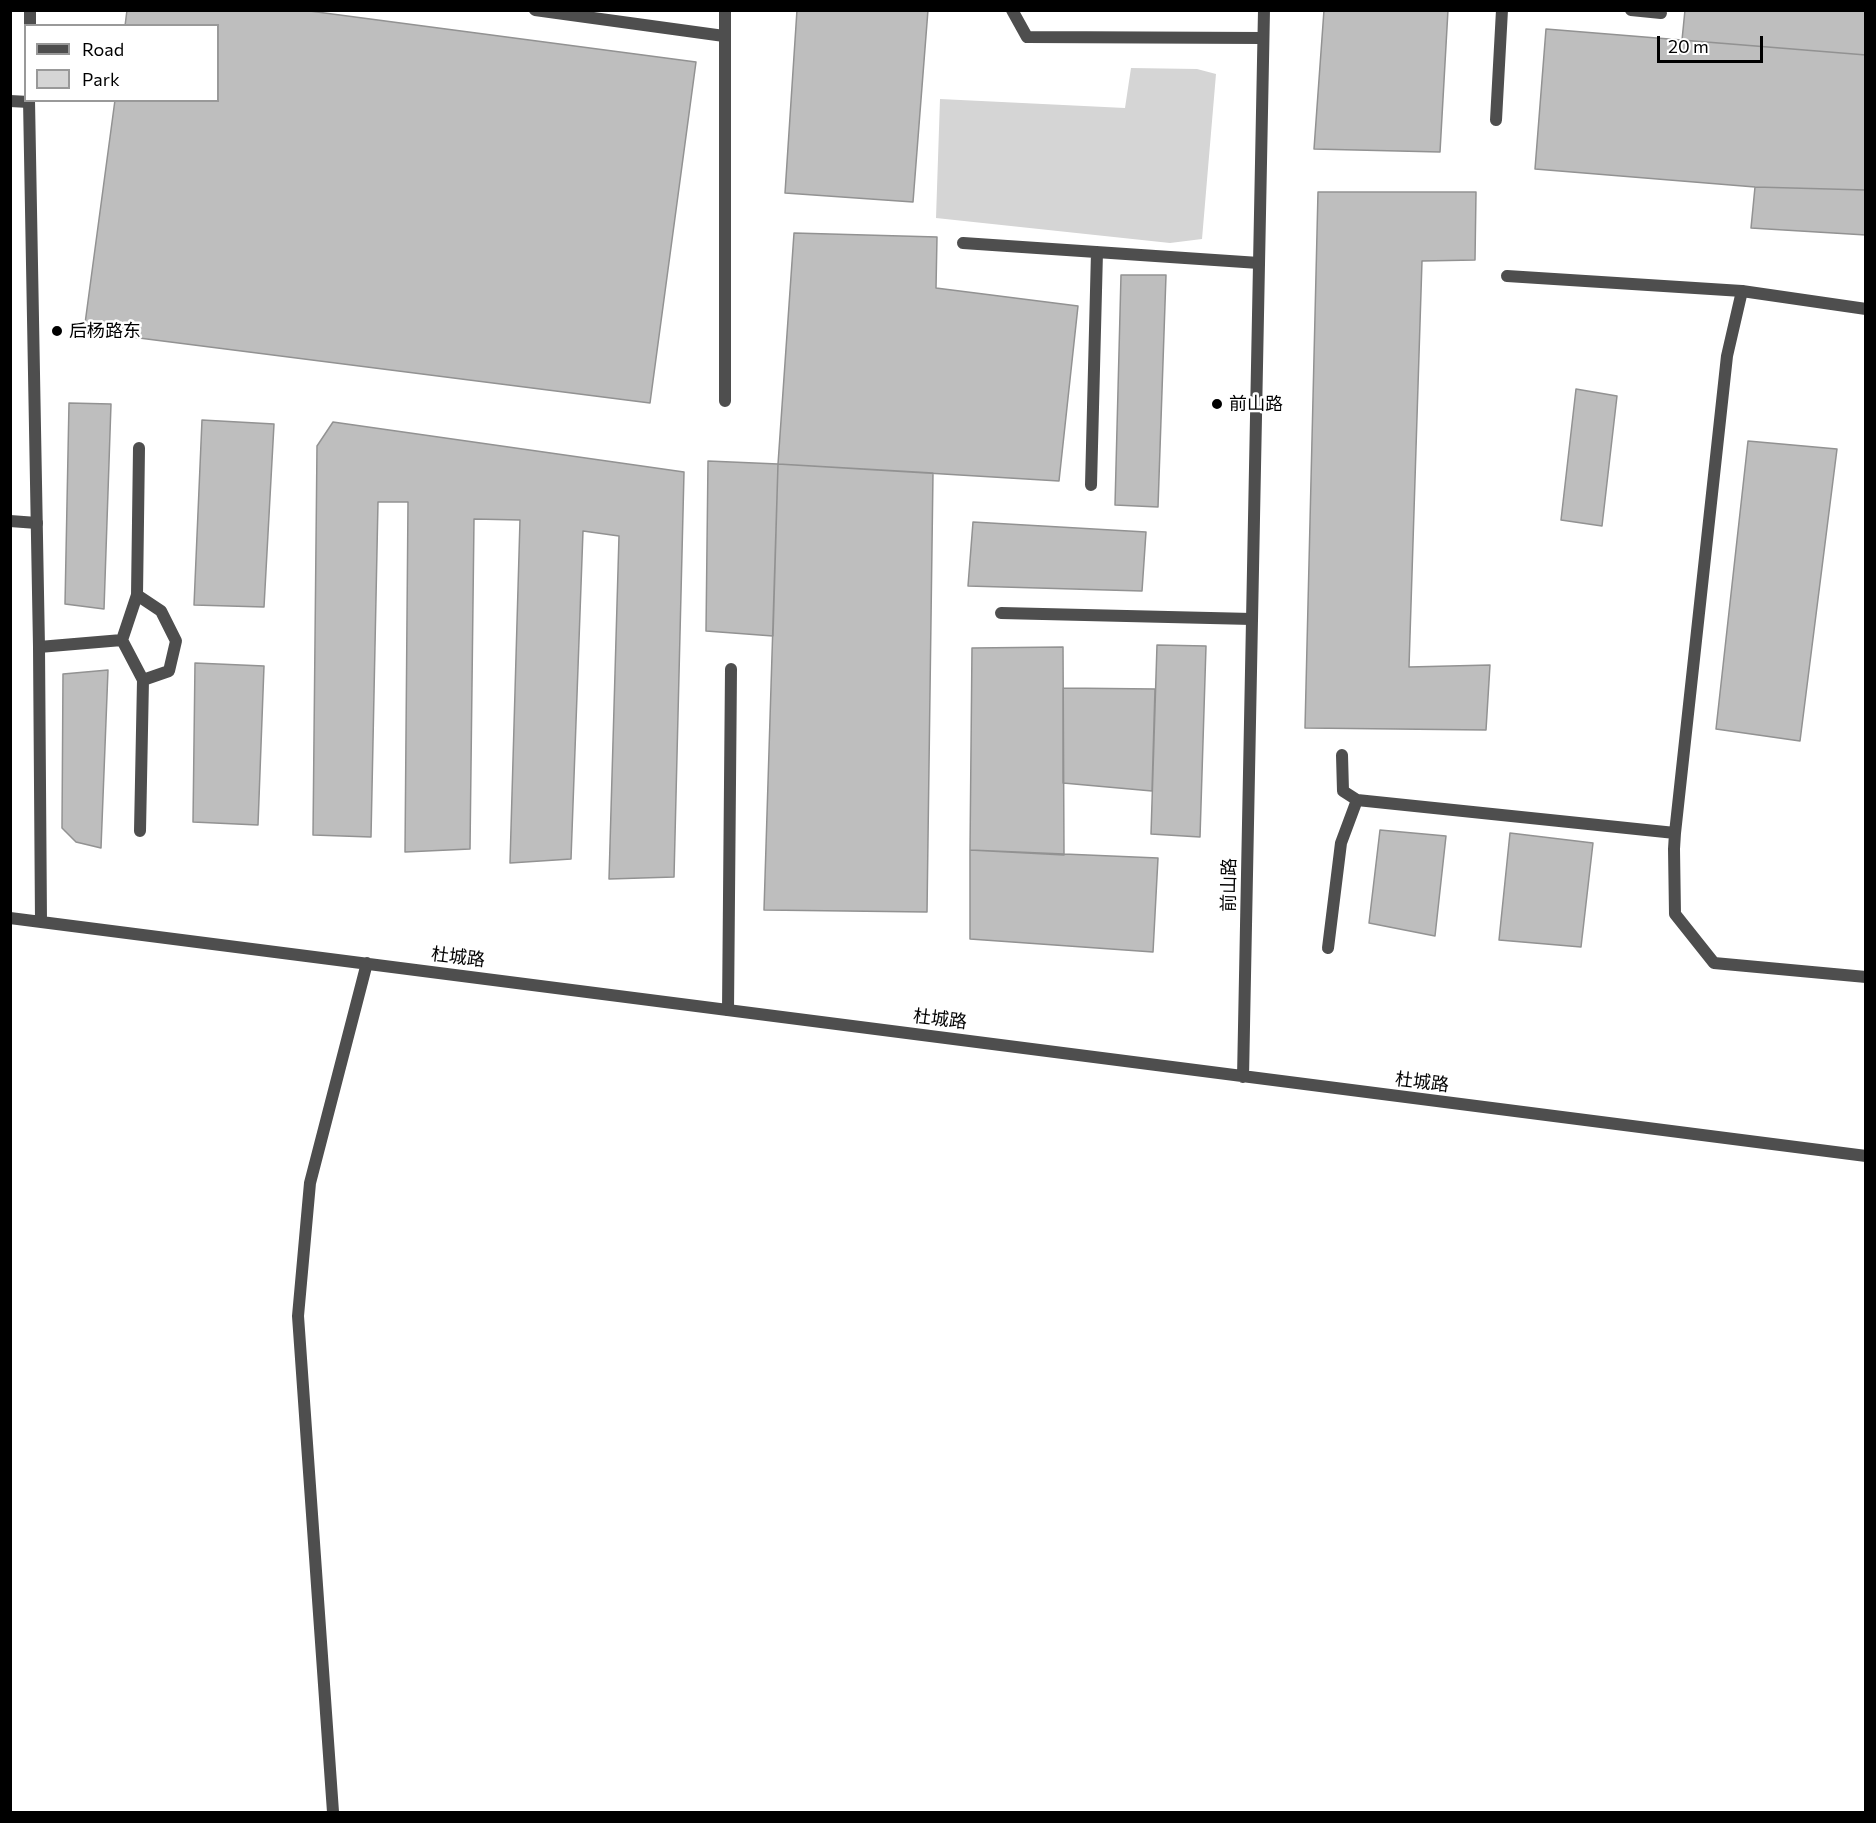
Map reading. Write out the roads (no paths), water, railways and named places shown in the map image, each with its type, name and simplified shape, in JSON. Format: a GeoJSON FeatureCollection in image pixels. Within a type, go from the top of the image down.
{"type":"FeatureCollection","features":[{"type":"Feature","properties":{"kind":"street"},"geometry":{"type":"LineString","coordinates":[[535,10],[724,36]]}},
{"type":"Feature","properties":{"kind":"street"},"geometry":{"type":"LineString","coordinates":[[725,10],[725,401]]}},
{"type":"Feature","properties":{"kind":"street"},"geometry":{"type":"LineString","coordinates":[[1012,10],[1027,37],[1263,38]]}},
{"type":"Feature","properties":{"kind":"street","name":"前山路"},"geometry":{"type":"LineString","coordinates":[[1243,1077],[1264,10]]}},
{"type":"Feature","properties":{"kind":"street"},"geometry":{"type":"LineString","coordinates":[[1496,120],[1502,10]]}},
{"type":"Feature","properties":{"kind":"street"},"geometry":{"type":"LineString","coordinates":[[1631,10],[1661,13]]}},
{"type":"Feature","properties":{"kind":"street"},"geometry":{"type":"LineString","coordinates":[[29,102],[39,647],[41,922]]}},
{"type":"Feature","properties":{"kind":"street"},"geometry":{"type":"LineString","coordinates":[[963,243],[1259,263]]}},
{"type":"Feature","properties":{"kind":"street"},"geometry":{"type":"LineString","coordinates":[[1091,485],[1097,252]]}},
{"type":"Feature","properties":{"kind":"street"},"geometry":{"type":"LineString","coordinates":[[1507,276],[1742,291],[1866,309]]}},
{"type":"Feature","properties":{"kind":"street"},"geometry":{"type":"LineString","coordinates":[[1742,291],[1727,356],[1675,833],[1675,914],[1714,963],[1866,977]]}},
{"type":"Feature","properties":{"kind":"street"},"geometry":{"type":"LineString","coordinates":[[139,448],[137,595],[122,640],[143,680],[140,831]]}},
{"type":"Feature","properties":{"kind":"street"},"geometry":{"type":"LineString","coordinates":[[10,521],[37,523]]}},
{"type":"Feature","properties":{"kind":"street"},"geometry":{"type":"LineString","coordinates":[[137,595],[161,611],[176,641],[169,671],[143,680]]}},
{"type":"Feature","properties":{"kind":"street"},"geometry":{"type":"LineString","coordinates":[[1002,613],[1252,619]]}},
{"type":"Feature","properties":{"kind":"street"},"geometry":{"type":"LineString","coordinates":[[39,647],[122,640]]}},
{"type":"Feature","properties":{"kind":"street"},"geometry":{"type":"LineString","coordinates":[[728,1010],[731,669]]}},
{"type":"Feature","properties":{"kind":"street"},"geometry":{"type":"LineString","coordinates":[[1342,755],[1343,791],[1357,800],[1675,833]]}},
{"type":"Feature","properties":{"kind":"street"},"geometry":{"type":"LineString","coordinates":[[1328,948],[1341,843],[1357,800]]}},
{"type":"Feature","properties":{"kind":"street","name":"杜城路"},"geometry":{"type":"LineString","coordinates":[[10,918],[1866,1156]]}},
{"type":"Feature","properties":{"kind":"street"},"geometry":{"type":"LineString","coordinates":[[333,1812],[298,1316],[310,1183],[367,963]]}},
{"type":"Feature","properties":{"kind":"place","name":"后杨路东"},"geometry":{"type":"Point","coordinates":[57,331]}},
{"type":"Feature","properties":{"kind":"place","name":"前山路"},"geometry":{"type":"Point","coordinates":[1217,404]}}]}
